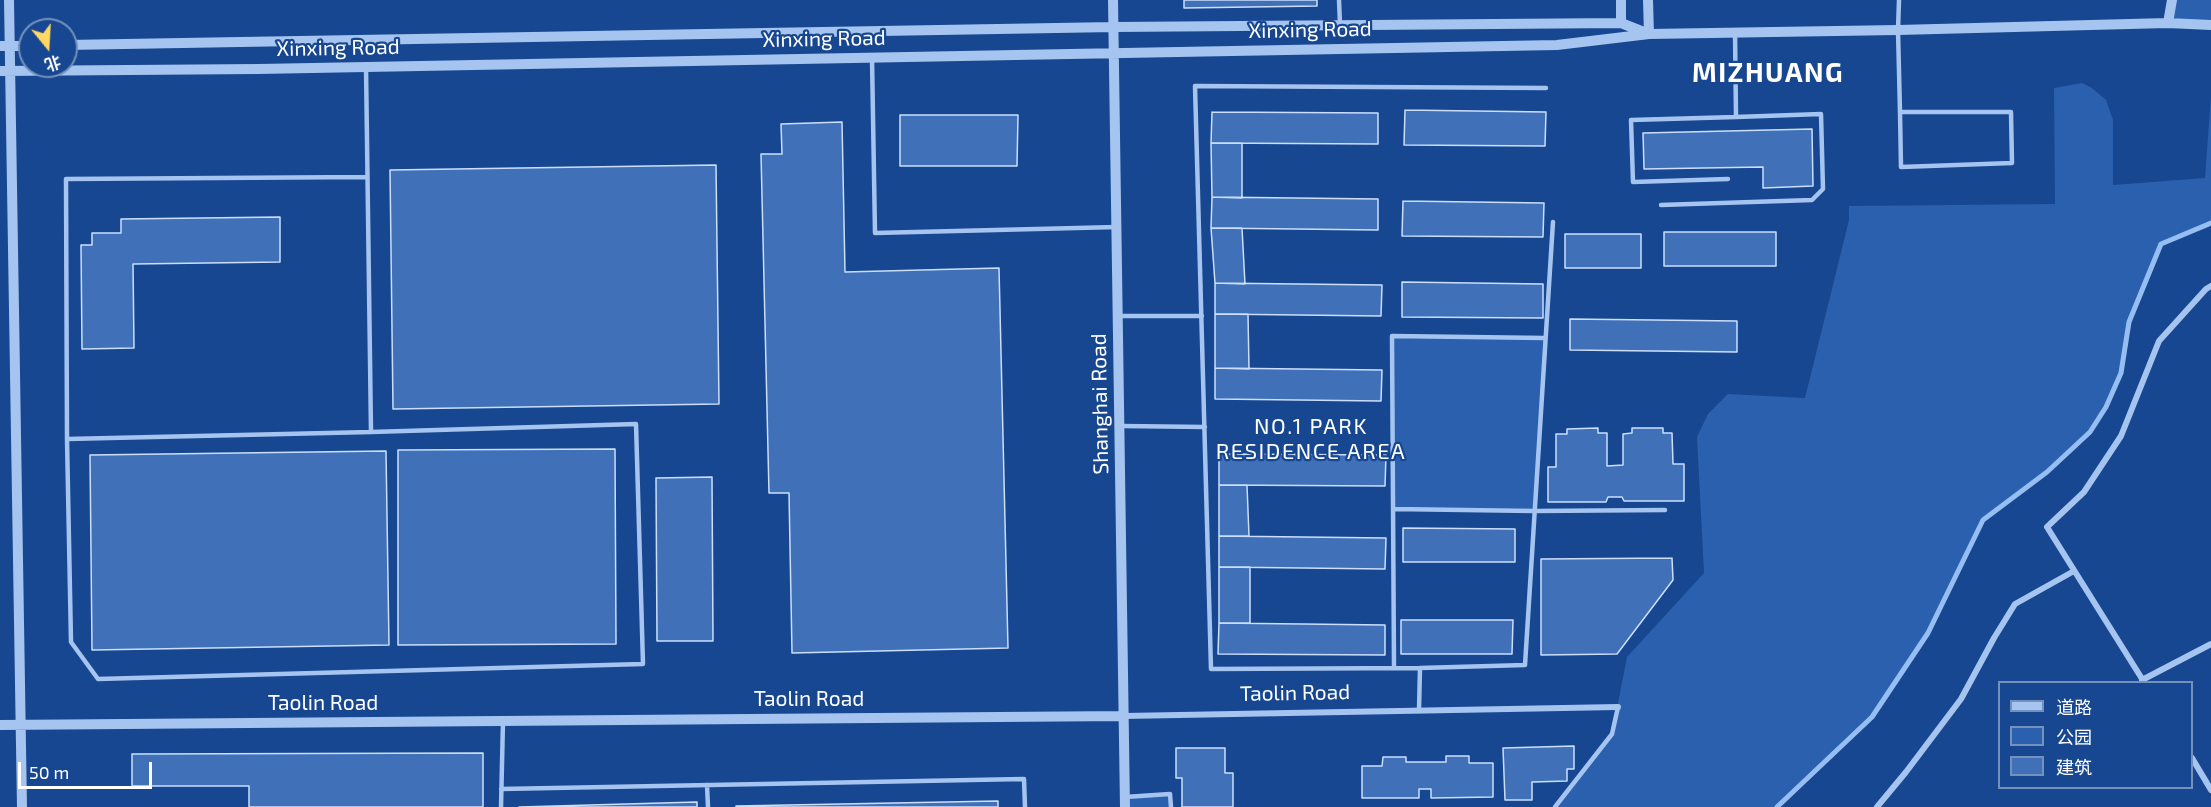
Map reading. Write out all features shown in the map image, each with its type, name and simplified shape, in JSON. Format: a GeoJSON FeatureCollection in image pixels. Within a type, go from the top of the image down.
{"type":"FeatureCollection","features":[{"type":"Feature","properties":{"kind":"street"},"geometry":{"type":"LineString","coordinates":[[9,0],[5,70],[22,807]]}},
{"type":"Feature","properties":{"kind":"street","name":"Shanghai Road"},"geometry":{"type":"LineString","coordinates":[[1113,0],[1125,802]]}},
{"type":"Feature","properties":{"kind":"street"},"geometry":{"type":"LineString","coordinates":[[1621,0],[1620,23],[1649,34],[1648,0]]}},
{"type":"Feature","properties":{"kind":"street"},"geometry":{"type":"LineString","coordinates":[[2168,23],[2172,0]]}},
{"type":"Feature","properties":{"kind":"street","name":"Xinxing Road"},"geometry":{"type":"LineString","coordinates":[[78,45],[1114,27],[1620,23]]}},
{"type":"Feature","properties":{"kind":"street","name":"Xinxing Road"},"geometry":{"type":"LineString","coordinates":[[5,70],[366,67],[1557,45],[1649,34],[2168,23],[2211,25]]}},
{"type":"Feature","properties":{"kind":"street"},"geometry":{"type":"LineString","coordinates":[[2211,286],[2206,288],[2159,341],[2121,436],[2084,492],[2047,527],[2143,681],[2211,644]]}},
{"type":"Feature","properties":{"kind":"street"},"geometry":{"type":"LineString","coordinates":[[1877,807],[1961,699],[2014,604],[2074,571]]}},
{"type":"Feature","properties":{"kind":"street","name":"Taolin Road"},"geometry":{"type":"LineString","coordinates":[[0,725],[1124,716],[1618,707]]}},
{"type":"Feature","properties":{"kind":"street"},"geometry":{"type":"LineString","coordinates":[[2193,760],[2211,789]]}},
{"type":"Feature","properties":{"kind":"lane"},"geometry":{"type":"LineString","coordinates":[[1339,0],[1340,25]]}},
{"type":"Feature","properties":{"kind":"lane"},"geometry":{"type":"LineString","coordinates":[[1899,0],[1898,30],[1901,167],[2012,163],[2011,112],[1900,112]]}},
{"type":"Feature","properties":{"kind":"lane"},"geometry":{"type":"LineString","coordinates":[[1735,32],[1736,117]]}},
{"type":"Feature","properties":{"kind":"lane"},"geometry":{"type":"LineString","coordinates":[[872,58],[875,232],[1117,226]]}},
{"type":"Feature","properties":{"kind":"lane"},"geometry":{"type":"LineString","coordinates":[[366,67],[371,432]]}},
{"type":"Feature","properties":{"kind":"lane"},"geometry":{"type":"LineString","coordinates":[[1546,88],[1195,86],[1211,669],[1525,665],[1552,222]]}},
{"type":"Feature","properties":{"kind":"lane"},"geometry":{"type":"LineString","coordinates":[[1661,205],[1812,200],[1823,189],[1821,114],[1631,120],[1633,182],[1728,179]]}},
{"type":"Feature","properties":{"kind":"lane"},"geometry":{"type":"LineString","coordinates":[[67,439],[636,424],[643,664],[98,679],[71,642],[67,439],[66,179],[367,177]]}},
{"type":"Feature","properties":{"kind":"lane"},"geometry":{"type":"LineString","coordinates":[[1118,316],[1202,316]]}},
{"type":"Feature","properties":{"kind":"lane"},"geometry":{"type":"LineString","coordinates":[[1394,668],[1392,336],[1545,338]]}},
{"type":"Feature","properties":{"kind":"lane"},"geometry":{"type":"LineString","coordinates":[[1120,426],[1205,427]]}},
{"type":"Feature","properties":{"kind":"lane"},"geometry":{"type":"LineString","coordinates":[[1393,509],[1534,512],[1665,510]]}},
{"type":"Feature","properties":{"kind":"lane"},"geometry":{"type":"LineString","coordinates":[[1419,710],[1420,668]]}},
{"type":"Feature","properties":{"kind":"lane"},"geometry":{"type":"LineString","coordinates":[[1555,807],[1612,734],[1618,707]]}},
{"type":"Feature","properties":{"kind":"lane"},"geometry":{"type":"LineString","coordinates":[[501,807],[502,721]]}},
{"type":"Feature","properties":{"kind":"lane"},"geometry":{"type":"LineString","coordinates":[[501,789],[1024,779],[1025,807]]}},
{"type":"Feature","properties":{"kind":"lane"},"geometry":{"type":"LineString","coordinates":[[707,785],[708,807]]}},
{"type":"Feature","properties":{"kind":"lane"},"geometry":{"type":"LineString","coordinates":[[1125,802],[1170,794],[1171,807]]}},
{"type":"Feature","properties":{"kind":"green space"},"geometry":{"type":"Polygon","coordinates":[[[2172,0],[2211,0],[2211,25],[2168,23],[2172,0]]]}},
{"type":"Feature","properties":{"kind":"green space"},"geometry":{"type":"Polygon","coordinates":[[[2082,83],[2106,100],[2113,120],[2113,185],[2205,178],[2211,96],[2211,223],[2161,245],[2129,322],[2121,373],[2106,407],[2090,432],[2047,472],[1983,520],[1928,633],[1872,717],[1777,807],[1555,807],[1612,734],[1627,657],[1704,573],[1697,437],[1708,414],[1728,394],[1805,398],[1849,220],[1849,206],[2055,204],[2054,88],[2082,83]]]}},
{"type":"Feature","properties":{"kind":"green space"},"geometry":{"type":"Polygon","coordinates":[[[1392,336],[1545,338],[1534,511],[1393,509],[1392,336]]]}},
{"type":"Feature","properties":{"kind":"green space"},"geometry":{"type":"Polygon","coordinates":[[[1170,794],[1171,807],[1125,807],[1125,797],[1170,794]]]}},
{"type":"Feature","properties":{"kind":"building"},"geometry":{"type":"Polygon","coordinates":[[[1184,0],[1317,0],[1317,6],[1184,8],[1184,0]]]}},
{"type":"Feature","properties":{"kind":"building"},"geometry":{"type":"Polygon","coordinates":[[[1405,110],[1546,112],[1545,146],[1404,145],[1405,110]]]}},
{"type":"Feature","properties":{"kind":"building"},"geometry":{"type":"Polygon","coordinates":[[[1212,112],[1378,113],[1378,144],[1211,143],[1212,112]]]}},
{"type":"Feature","properties":{"kind":"building"},"geometry":{"type":"Polygon","coordinates":[[[900,115],[1018,115],[1017,166],[900,166],[900,115]]]}},
{"type":"Feature","properties":{"kind":"building"},"geometry":{"type":"Polygon","coordinates":[[[842,122],[845,272],[999,268],[1008,648],[792,653],[789,493],[769,493],[761,154],[782,154],[781,124],[842,122]]]}},
{"type":"Feature","properties":{"kind":"building"},"geometry":{"type":"Polygon","coordinates":[[[1812,129],[1813,186],[1763,188],[1763,167],[1644,169],[1643,133],[1812,129]]]}},
{"type":"Feature","properties":{"kind":"building"},"geometry":{"type":"Polygon","coordinates":[[[1211,143],[1242,143],[1242,198],[1212,197],[1211,143]]]}},
{"type":"Feature","properties":{"kind":"building"},"geometry":{"type":"Polygon","coordinates":[[[716,165],[719,404],[393,409],[390,170],[716,165]]]}},
{"type":"Feature","properties":{"kind":"building"},"geometry":{"type":"Polygon","coordinates":[[[1212,197],[1378,199],[1378,230],[1211,228],[1212,197]]]}},
{"type":"Feature","properties":{"kind":"building"},"geometry":{"type":"Polygon","coordinates":[[[1403,201],[1544,203],[1543,237],[1402,236],[1403,201]]]}},
{"type":"Feature","properties":{"kind":"building"},"geometry":{"type":"Polygon","coordinates":[[[280,217],[280,262],[133,264],[134,348],[82,349],[81,245],[92,245],[92,233],[121,233],[121,219],[280,217]]]}},
{"type":"Feature","properties":{"kind":"building"},"geometry":{"type":"Polygon","coordinates":[[[1211,228],[1242,228],[1245,284],[1215,283],[1211,228]]]}},
{"type":"Feature","properties":{"kind":"building"},"geometry":{"type":"Polygon","coordinates":[[[1664,232],[1776,232],[1776,266],[1664,266],[1664,232]]]}},
{"type":"Feature","properties":{"kind":"building"},"geometry":{"type":"Polygon","coordinates":[[[1565,234],[1641,234],[1641,268],[1565,268],[1565,234]]]}},
{"type":"Feature","properties":{"kind":"building"},"geometry":{"type":"Polygon","coordinates":[[[1402,282],[1543,284],[1543,318],[1402,317],[1402,282]]]}},
{"type":"Feature","properties":{"kind":"building"},"geometry":{"type":"Polygon","coordinates":[[[1215,283],[1382,285],[1381,316],[1215,314],[1215,283]]]}},
{"type":"Feature","properties":{"kind":"building"},"geometry":{"type":"Polygon","coordinates":[[[1215,314],[1248,314],[1249,369],[1215,368],[1215,314]]]}},
{"type":"Feature","properties":{"kind":"building"},"geometry":{"type":"Polygon","coordinates":[[[1570,319],[1737,321],[1737,352],[1570,350],[1570,319]]]}},
{"type":"Feature","properties":{"kind":"building"},"geometry":{"type":"Polygon","coordinates":[[[1215,368],[1382,370],[1381,401],[1215,399],[1215,368]]]}},
{"type":"Feature","properties":{"kind":"building"},"geometry":{"type":"Polygon","coordinates":[[[1598,428],[1598,433],[1607,433],[1607,466],[1623,465],[1623,434],[1632,433],[1632,428],[1663,428],[1663,433],[1672,433],[1673,464],[1684,464],[1684,501],[1624,501],[1622,497],[1608,497],[1606,502],[1548,502],[1548,467],[1556,467],[1556,434],[1567,434],[1567,429],[1598,428]]]}},
{"type":"Feature","properties":{"kind":"building"},"geometry":{"type":"Polygon","coordinates":[[[615,449],[616,644],[398,645],[398,450],[615,449]]]}},
{"type":"Feature","properties":{"kind":"building"},"geometry":{"type":"Polygon","coordinates":[[[386,451],[389,645],[92,650],[90,455],[386,451]]]}},
{"type":"Feature","properties":{"kind":"building"},"geometry":{"type":"Polygon","coordinates":[[[1219,454],[1386,455],[1385,486],[1219,485],[1219,454]]]}},
{"type":"Feature","properties":{"kind":"building"},"geometry":{"type":"Polygon","coordinates":[[[712,477],[713,641],[657,641],[656,478],[712,477]]]}},
{"type":"Feature","properties":{"kind":"building"},"geometry":{"type":"Polygon","coordinates":[[[1219,485],[1247,485],[1249,536],[1219,536],[1219,485]]]}},
{"type":"Feature","properties":{"kind":"building"},"geometry":{"type":"Polygon","coordinates":[[[1403,528],[1515,529],[1515,562],[1403,562],[1403,528]]]}},
{"type":"Feature","properties":{"kind":"building"},"geometry":{"type":"Polygon","coordinates":[[[1219,536],[1386,538],[1385,569],[1219,567],[1219,536]]]}},
{"type":"Feature","properties":{"kind":"building"},"geometry":{"type":"Polygon","coordinates":[[[1672,558],[1673,580],[1617,654],[1541,655],[1541,559],[1672,558]]]}},
{"type":"Feature","properties":{"kind":"building"},"geometry":{"type":"Polygon","coordinates":[[[1219,567],[1250,567],[1250,623],[1219,623],[1219,567]]]}},
{"type":"Feature","properties":{"kind":"building"},"geometry":{"type":"Polygon","coordinates":[[[1401,620],[1513,620],[1512,654],[1401,654],[1401,620]]]}},
{"type":"Feature","properties":{"kind":"building"},"geometry":{"type":"Polygon","coordinates":[[[1219,623],[1385,625],[1385,655],[1218,654],[1219,623]]]}},
{"type":"Feature","properties":{"kind":"building"},"geometry":{"type":"Polygon","coordinates":[[[1574,746],[1574,769],[1567,769],[1567,781],[1532,782],[1532,800],[1505,800],[1503,748],[1574,746]]]}},
{"type":"Feature","properties":{"kind":"building"},"geometry":{"type":"Polygon","coordinates":[[[1176,748],[1225,748],[1225,773],[1233,773],[1233,807],[1182,807],[1182,778],[1176,778],[1176,748]]]}},
{"type":"Feature","properties":{"kind":"building"},"geometry":{"type":"Polygon","coordinates":[[[483,753],[483,807],[249,807],[249,786],[132,786],[132,754],[483,753]]]}},
{"type":"Feature","properties":{"kind":"building"},"geometry":{"type":"Polygon","coordinates":[[[1446,756],[1469,756],[1469,763],[1493,763],[1493,797],[1431,798],[1431,789],[1419,789],[1419,798],[1362,798],[1362,766],[1382,766],[1383,757],[1406,757],[1406,762],[1446,762],[1446,756]]]}},
{"type":"Feature","properties":{"kind":"building"},"geometry":{"type":"Polygon","coordinates":[[[998,801],[998,807],[736,807],[736,806],[998,801]]]}},
{"type":"Feature","properties":{"kind":"building"},"geometry":{"type":"Polygon","coordinates":[[[697,802],[697,807],[519,807],[697,802]]]}},
{"type":"Feature","properties":{"kind":"waterway"},"geometry":{"type":"LineString","coordinates":[[1777,807],[1872,717],[1928,633],[1983,520],[2047,472],[2090,432],[2106,407],[2121,373],[2129,322],[2161,244],[2211,223]]}},
{"type":"Feature","properties":{"kind":"district","name":"MIZHUANG"},"geometry":{"type":"Point","coordinates":[1768,73]}},
{"type":"Feature","properties":{"kind":"district","name":"NO.1 PARK RESIDENCE AREA"},"geometry":{"type":"Point","coordinates":[1311,440]}}]}
